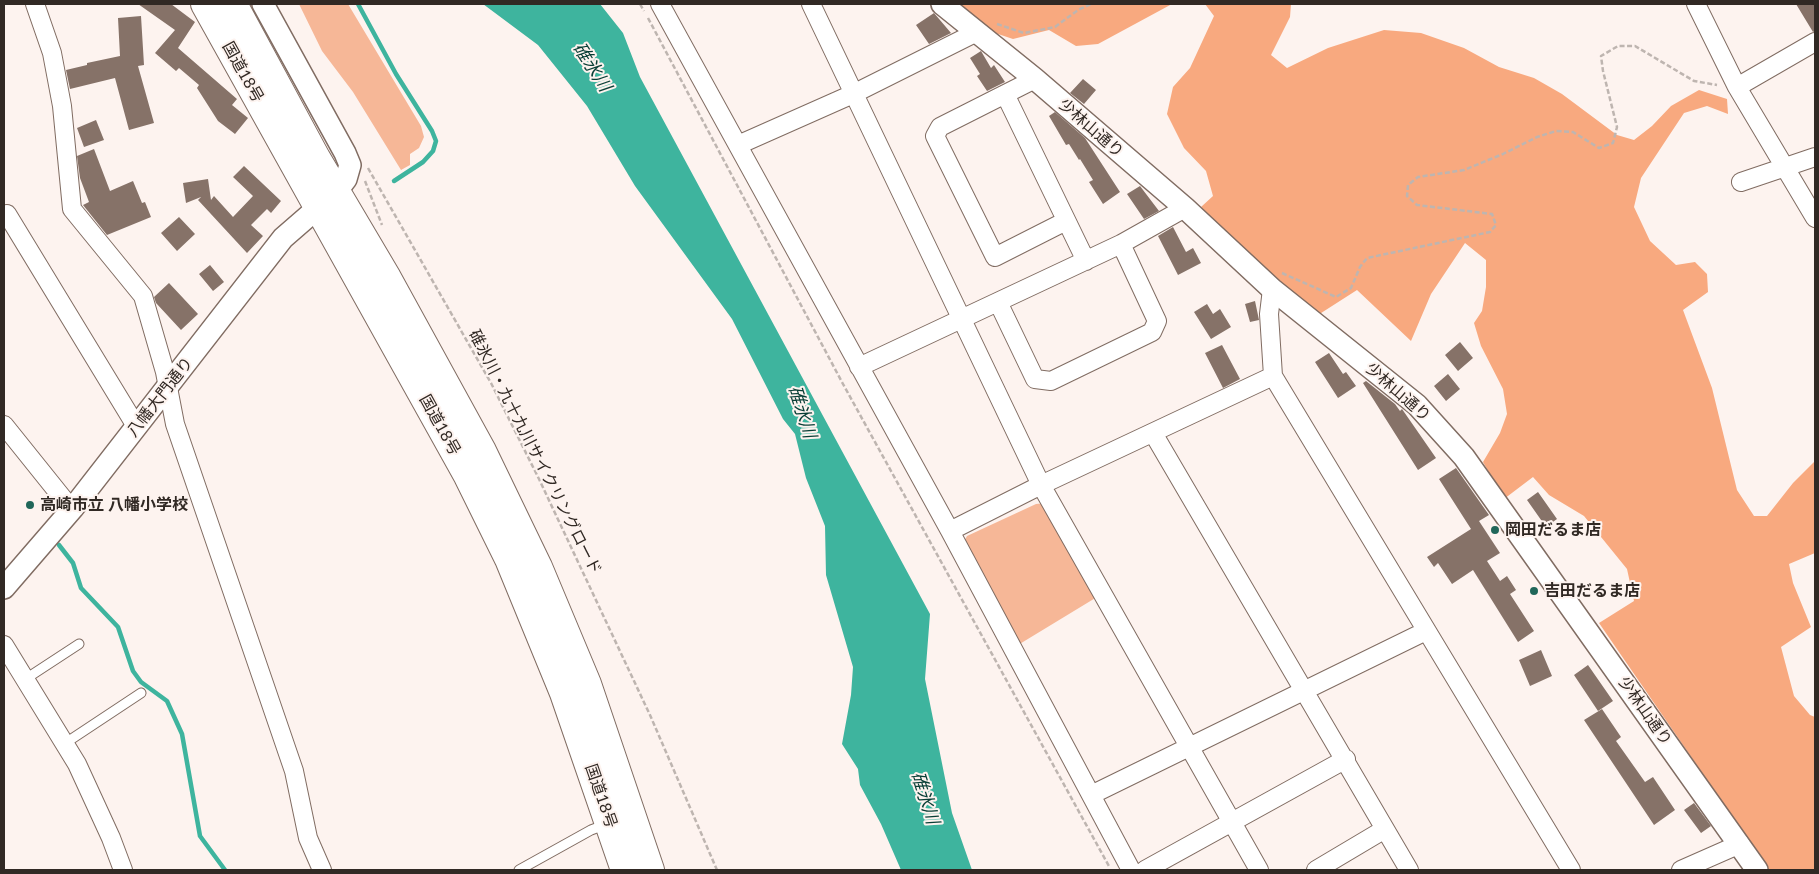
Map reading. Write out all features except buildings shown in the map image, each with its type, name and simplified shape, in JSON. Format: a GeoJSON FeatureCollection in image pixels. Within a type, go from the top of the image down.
{"type":"FeatureCollection","features":[{"type":"Feature","properties":{"kind":"highway","name":"国道18号"},"geometry":{"type":"LineString","coordinates":[[205,4],[327,200],[402,304],[482,451],[564,625],[587,684],[622,820],[625,870]]}},
{"type":"Feature","properties":{"kind":"highway","name":"国道18号"},"geometry":{"type":"LineString","coordinates":[[233,4],[327,200],[440,416],[509,559],[547,629],[622,820],[650,870]]}},
{"type":"Feature","properties":{"kind":"street"},"geometry":{"type":"LineString","coordinates":[[35,4],[52,53],[62,106],[72,209],[143,296],[168,388],[175,424],[294,771],[308,838],[322,870]]}},
{"type":"Feature","properties":{"kind":"street"},"geometry":{"type":"LineString","coordinates":[[263,4],[350,165],[346,179],[327,200]]}},
{"type":"Feature","properties":{"kind":"street"},"geometry":{"type":"LineString","coordinates":[[660,4],[950,531],[1132,870]]}},
{"type":"Feature","properties":{"kind":"street"},"geometry":{"type":"LineString","coordinates":[[811,4],[1041,485],[1258,870]]}},
{"type":"Feature","properties":{"kind":"street","name":"少林山通り"},"geometry":{"type":"LineString","coordinates":[[942,4],[1035,79],[1185,208],[1272,289],[1417,405],[1464,458],[1757,870]]}},
{"type":"Feature","properties":{"kind":"street"},"geometry":{"type":"LineString","coordinates":[[1696,4],[1737,87],[1815,218]]}},
{"type":"Feature","properties":{"kind":"street"},"geometry":{"type":"LineString","coordinates":[[738,145],[853,94],[969,26]]}},
{"type":"Feature","properties":{"kind":"street"},"geometry":{"type":"LineString","coordinates":[[1737,87],[1815,42]]}},
{"type":"Feature","properties":{"kind":"street"},"geometry":{"type":"LineString","coordinates":[[1035,79],[940,127],[935,136],[995,256],[1066,221]]}},
{"type":"Feature","properties":{"kind":"street"},"geometry":{"type":"LineString","coordinates":[[1005,94],[1086,261]]}},
{"type":"Feature","properties":{"kind":"street"},"geometry":{"type":"LineString","coordinates":[[1741,182],[1815,157]]}},
{"type":"Feature","properties":{"kind":"street","name":"八幡大門通り"},"geometry":{"type":"LineString","coordinates":[[4,588],[73,508],[283,238],[327,200]]}},
{"type":"Feature","properties":{"kind":"street"},"geometry":{"type":"LineString","coordinates":[[859,367],[1121,244],[1185,208]]}},
{"type":"Feature","properties":{"kind":"street"},"geometry":{"type":"LineString","coordinates":[[7,214],[136,426]]}},
{"type":"Feature","properties":{"kind":"street"},"geometry":{"type":"LineString","coordinates":[[998,302],[1035,379],[1050,381],[1152,332],[1156,321],[1121,244]]}},
{"type":"Feature","properties":{"kind":"street"},"geometry":{"type":"LineString","coordinates":[[1272,289],[1269,314],[1273,376],[1571,870]]}},
{"type":"Feature","properties":{"kind":"street"},"geometry":{"type":"LineString","coordinates":[[950,531],[1041,485],[1273,376]]}},
{"type":"Feature","properties":{"kind":"street"},"geometry":{"type":"LineString","coordinates":[[4,425],[65,501],[73,508]]}},
{"type":"Feature","properties":{"kind":"street"},"geometry":{"type":"LineString","coordinates":[[1153,433],[1346,759],[1409,870]]}},
{"type":"Feature","properties":{"kind":"street"},"geometry":{"type":"LineString","coordinates":[[1091,795],[1426,631]]}},
{"type":"Feature","properties":{"kind":"street"},"geometry":{"type":"LineString","coordinates":[[4,645],[77,764],[111,838],[123,870]]}},
{"type":"Feature","properties":{"kind":"street"},"geometry":{"type":"LineString","coordinates":[[1145,870],[1346,759]]}},
{"type":"Feature","properties":{"kind":"street"},"geometry":{"type":"LineString","coordinates":[[1327,867],[1385,829]]}},
{"type":"Feature","properties":{"kind":"street"},"geometry":{"type":"LineString","coordinates":[[1681,870],[1740,844]]}},
{"type":"Feature","properties":{"kind":"lane"},"geometry":{"type":"LineString","coordinates":[[402,304],[412,342]]}},
{"type":"Feature","properties":{"kind":"lane"},"geometry":{"type":"LineString","coordinates":[[512,513],[520,555]]}},
{"type":"Feature","properties":{"kind":"lane"},"geometry":{"type":"LineString","coordinates":[[539,595],[547,629]]}},
{"type":"Feature","properties":{"kind":"lane"},"geometry":{"type":"LineString","coordinates":[[24,680],[79,644]]}},
{"type":"Feature","properties":{"kind":"lane"},"geometry":{"type":"LineString","coordinates":[[64,744],[141,693]]}},
{"type":"Feature","properties":{"kind":"lane"},"geometry":{"type":"LineString","coordinates":[[519,870],[590,830],[622,820]]}},
{"type":"Feature","properties":{"kind":"path"},"geometry":{"type":"LineString","coordinates":[[640,4],[843,384],[1111,870]]}},
{"type":"Feature","properties":{"kind":"path"},"geometry":{"type":"LineString","coordinates":[[969,26],[980,18],[1024,33],[1055,27],[1078,10],[1091,4]]}},
{"type":"Feature","properties":{"kind":"path"},"geometry":{"type":"LineString","coordinates":[[1245,264],[1265,265],[1336,297],[1351,288],[1360,267],[1367,258],[1490,232],[1496,225],[1492,214],[1417,205],[1408,196],[1408,185],[1418,177],[1464,170],[1537,137],[1556,131],[1573,132],[1599,148],[1612,143],[1617,127],[1601,56],[1618,46],[1635,46],[1694,81],[1737,87]]}},
{"type":"Feature","properties":{"kind":"path","name":"碓氷川・九十九川サイクリングロード"},"geometry":{"type":"LineString","coordinates":[[364,160],[491,383],[539,478],[658,733],[716,870]]}},
{"type":"Feature","properties":{"kind":"path"},"geometry":{"type":"LineString","coordinates":[[364,178],[365,187],[385,232]]}},
{"type":"Feature","properties":{"kind":"shaded area"},"geometry":{"type":"Polygon","coordinates":[[[299,4],[348,4],[421,126],[424,137],[419,148],[410,154],[410,165],[401,170],[353,92],[322,51],[299,4]]]}},
{"type":"Feature","properties":{"kind":"shaded area"},"geometry":{"type":"Polygon","coordinates":[[[954,4],[1172,4],[1098,44],[1076,46],[1049,30],[1013,39],[992,32],[954,4]]]}},
{"type":"Feature","properties":{"kind":"shaded area"},"geometry":{"type":"Polygon","coordinates":[[[1205,4],[1291,4],[1290,17],[1271,55],[1287,68],[1328,48],[1384,30],[1421,33],[1464,48],[1499,67],[1534,78],[1562,94],[1617,135],[1634,140],[1652,126],[1671,106],[1699,90],[1727,99],[1728,114],[1707,106],[1684,113],[1641,178],[1634,207],[1650,241],[1676,265],[1695,262],[1707,274],[1708,292],[1683,310],[1712,388],[1737,490],[1754,516],[1767,516],[1793,483],[1815,461],[1815,553],[1789,564],[1793,583],[1811,627],[1781,647],[1794,696],[1810,715],[1815,717],[1815,870],[1769,870],[1599,623],[1634,601],[1627,569],[1584,516],[1549,495],[1533,477],[1504,499],[1483,462],[1500,433],[1507,414],[1503,389],[1481,346],[1474,323],[1482,311],[1486,287],[1486,260],[1465,243],[1431,294],[1411,341],[1357,290],[1318,315],[1252,261],[1201,207],[1213,196],[1206,171],[1184,148],[1167,114],[1173,87],[1190,68],[1214,16],[1205,4]]]}},
{"type":"Feature","properties":{"kind":"shaded area"},"geometry":{"type":"Polygon","coordinates":[[[1046,503],[1097,597],[1018,645],[962,545],[967,536],[1036,504],[1046,503]]]}},
{"type":"Feature","properties":{"kind":"water","name":"碓氷川"},"geometry":{"type":"Polygon","coordinates":[[[483,4],[600,4],[623,33],[640,77],[930,614],[925,679],[952,813],[972,870],[901,870],[881,824],[860,785],[858,769],[842,744],[851,695],[853,667],[826,575],[825,526],[806,478],[795,434],[783,419],[732,319],[635,186],[587,106],[538,45],[483,4]]]}},
{"type":"Feature","properties":{"kind":"waterway"},"geometry":{"type":"LineString","coordinates":[[358,4],[396,74],[432,131],[436,141],[433,151],[423,162],[394,181]]}},
{"type":"Feature","properties":{"kind":"waterway"},"geometry":{"type":"LineString","coordinates":[[59,545],[73,563],[81,588],[118,627],[133,671],[141,682],[167,701],[182,734],[200,836],[225,870]]}},
{"type":"Feature","properties":{"kind":"place","name":"高崎市立 八幡小学校"},"geometry":{"type":"Point","coordinates":[30,505]}},
{"type":"Feature","properties":{"kind":"place","name":"岡田だるま店"},"geometry":{"type":"Point","coordinates":[1495,530]}},
{"type":"Feature","properties":{"kind":"place","name":"吉田だるま店"},"geometry":{"type":"Point","coordinates":[1534,591]}}]}
